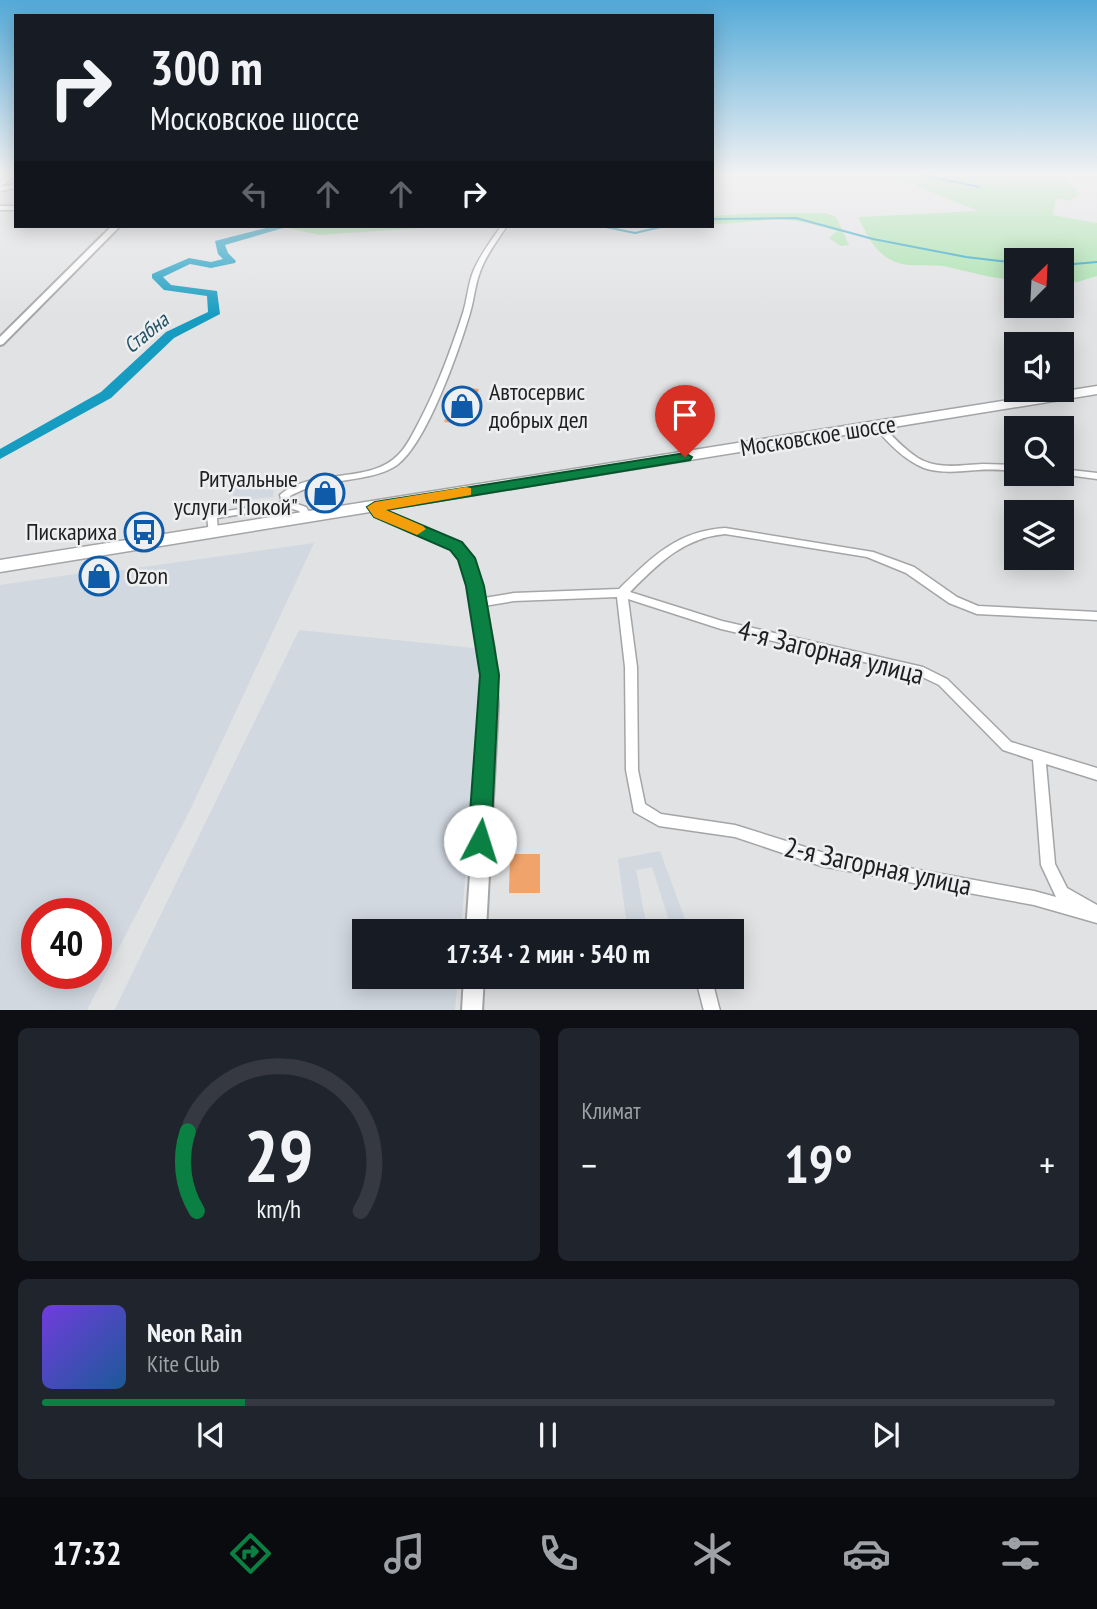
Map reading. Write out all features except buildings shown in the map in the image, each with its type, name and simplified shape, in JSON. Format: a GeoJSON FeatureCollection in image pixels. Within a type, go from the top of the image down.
{"type":"FeatureCollection","features":[{"type":"Feature","properties":{"kind":"main road","name":"Московское шоссе"},"geometry":{"type":"LineString","coordinates":[[0,566],[1097,390]]}},
{"type":"Feature","properties":{"kind":"street"},"geometry":{"type":"LineString","coordinates":[[0,342],[114,228]]}},
{"type":"Feature","properties":{"kind":"street"},"geometry":{"type":"LineString","coordinates":[[287,504],[285,495],[296,488],[392,465],[402,458],[414,443],[444,374],[472,297],[476,273],[503,228]]}},
{"type":"Feature","properties":{"kind":"street"},"geometry":{"type":"LineString","coordinates":[[878,426],[906,457],[926,467],[956,471],[1004,469]]}},
{"type":"Feature","properties":{"kind":"street"},"geometry":{"type":"LineString","coordinates":[[1074,473],[1097,476]]}},
{"type":"Feature","properties":{"kind":"street"},"geometry":{"type":"LineString","coordinates":[[213,533],[212,516],[287,504],[303,509],[308,518]]}},
{"type":"Feature","properties":{"kind":"street"},"geometry":{"type":"LineString","coordinates":[[375,507],[379,513],[447,541],[462,551],[478,603],[487,648],[490,705],[477,919]]}},
{"type":"Feature","properties":{"kind":"street"},"geometry":{"type":"LineString","coordinates":[[622,593],[678,543],[706,530],[869,554],[910,570],[953,600],[977,610],[1097,616]]}},
{"type":"Feature","properties":{"kind":"street","name":"4-я Загорная улица"},"geometry":{"type":"LineString","coordinates":[[478,603],[514,597],[622,593],[721,625],[919,670],[943,682],[1007,746],[1097,774]]}},
{"type":"Feature","properties":{"kind":"street","name":"2-я Загорная улица"},"geometry":{"type":"LineString","coordinates":[[622,593],[631,667],[632,770],[639,808],[659,821],[735,831],[821,859],[1034,898],[1097,915]]}},
{"type":"Feature","properties":{"kind":"street"},"geometry":{"type":"LineString","coordinates":[[1039,755],[1048,865],[1062,893],[1097,915]]}},
{"type":"Feature","properties":{"kind":"street"},"geometry":{"type":"LineString","coordinates":[[472,1010],[473,989]]}},
{"type":"Feature","properties":{"kind":"street"},"geometry":{"type":"LineString","coordinates":[[706,989],[712,1010]]}},
{"type":"Feature","properties":{"kind":"shaded area"},"geometry":{"type":"Polygon","coordinates":[[[274,484],[273,497],[232,501],[234,488],[274,484]]]}},
{"type":"Feature","properties":{"kind":"shaded area"},"geometry":{"type":"Polygon","coordinates":[[[314,543],[191,808],[112,961],[112,898],[21,898],[21,989],[98,989],[87,1010],[0,1010],[0,585],[82,573],[90,574],[89,582],[93,574],[314,543]]]}},
{"type":"Feature","properties":{"kind":"shaded area"},"geometry":{"type":"Polygon","coordinates":[[[299,630],[483,649],[462,919],[352,919],[352,989],[457,989],[455,1010],[114,1010],[299,630]]]}},
{"type":"Feature","properties":{"kind":"shaded area"},"geometry":{"type":"Polygon","coordinates":[[[660,851],[685,919],[668,919],[652,867],[636,870],[645,919],[626,919],[618,859],[660,851]]]}},
{"type":"Feature","properties":{"kind":"green space"},"geometry":{"type":"Polygon","coordinates":[[[800,222],[838,222],[849,245],[841,246],[829,238],[837,231],[800,222]]]}},
{"type":"Feature","properties":{"kind":"green space"},"geometry":{"type":"Polygon","coordinates":[[[861,222],[1097,223],[1097,276],[1077,282],[1074,282],[1074,248],[1004,248],[1004,278],[943,266],[904,264],[889,259],[877,250],[861,222]]]}},
{"type":"Feature","properties":{"kind":"green space"},"geometry":{"type":"Polygon","coordinates":[[[289,228],[421,228],[319,235],[289,228]]]}},
{"type":"Feature","properties":{"kind":"waterway"},"geometry":{"type":"LineString","coordinates":[[811,222],[873,239],[1004,261]]}},
{"type":"Feature","properties":{"kind":"waterway","name":"Стабна"},"geometry":{"type":"LineString","coordinates":[[0,455],[106,395],[170,335],[214,314],[213,293],[168,288],[156,276],[189,261],[211,265],[231,261],[223,254],[219,243],[277,228]]}},
{"type":"Feature","properties":{"kind":"waterway"},"geometry":{"type":"LineString","coordinates":[[611,228],[635,233],[656,228]]}},
{"type":"Feature","properties":{"kind":"waterway"},"geometry":{"type":"LineString","coordinates":[[1074,264],[1097,262]]}},
{"type":"Feature","properties":{"kind":"slow traffic"},"geometry":{"type":"LineString","coordinates":[[417,529],[379,513],[375,507],[466,492]]}},
{"type":"Feature","properties":{"kind":"place","name":"Автосервис добрых дел"},"geometry":{"type":"Point","coordinates":[462,406]}},
{"type":"Feature","properties":{"kind":"place","name":"Ритуальные услуги \"Покой\""},"geometry":{"type":"Point","coordinates":[325,493]}},
{"type":"Feature","properties":{"kind":"place","name":"Пискариха"},"geometry":{"type":"Point","coordinates":[144,532]}},
{"type":"Feature","properties":{"kind":"place","name":"Ozon"},"geometry":{"type":"Point","coordinates":[99,576]}},
{"type":"Feature","properties":{"kind":"route"},"geometry":{"type":"LineString","coordinates":[[480,841],[490,705],[487,648],[475,586],[466,558],[456,546],[379,513],[375,507],[685,457]]}}]}
